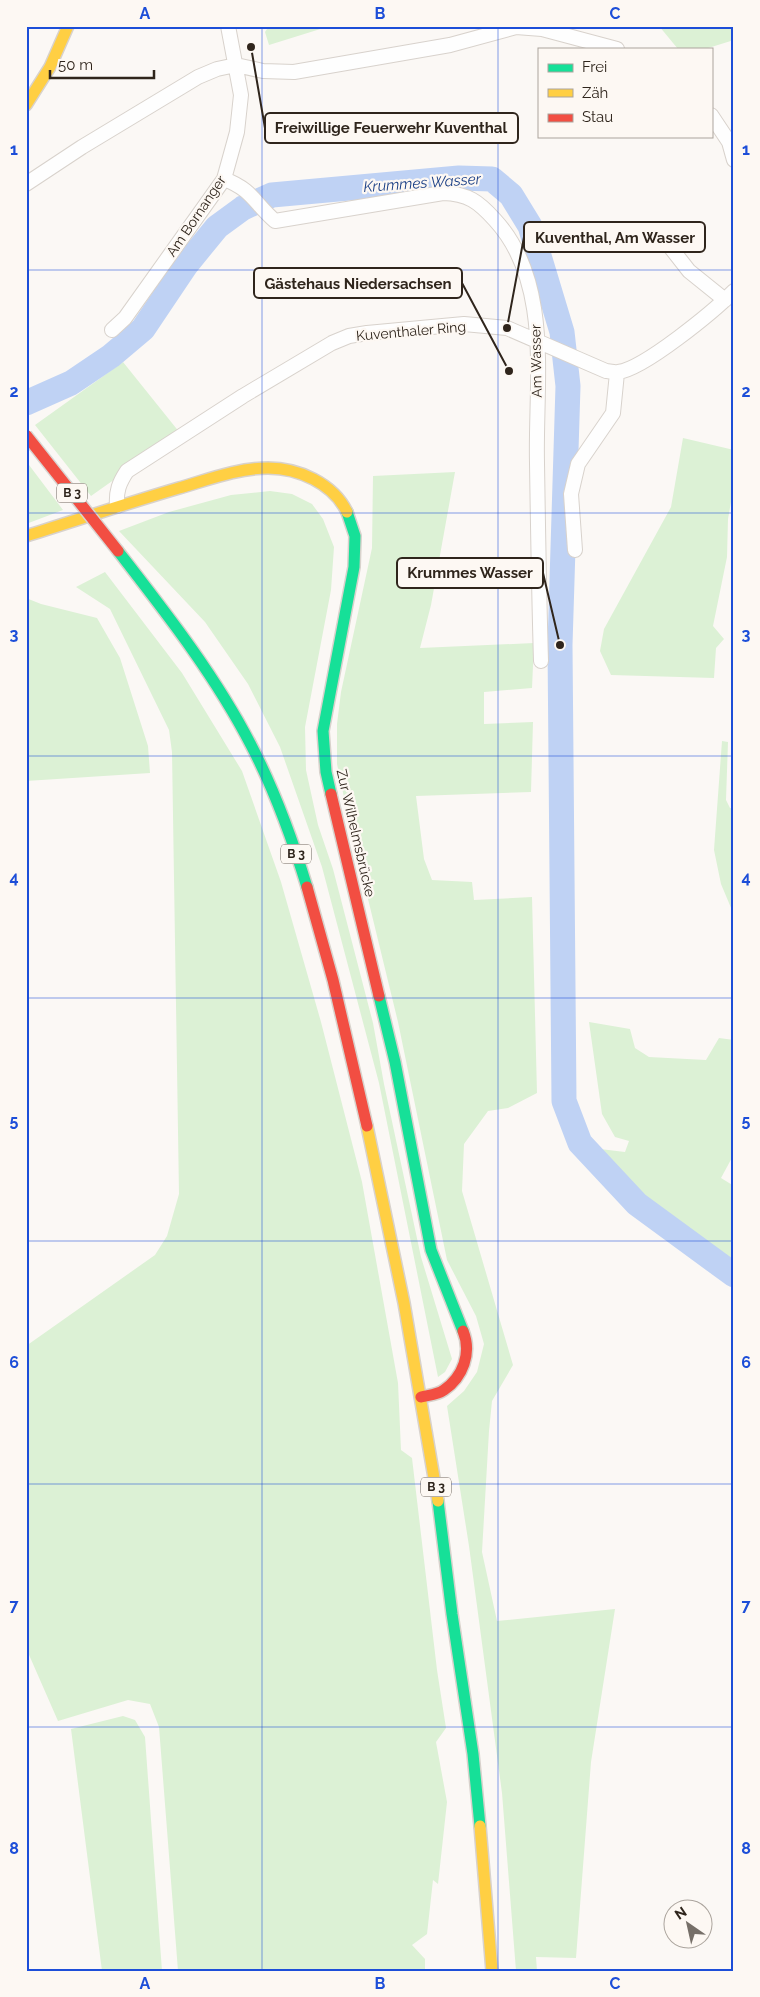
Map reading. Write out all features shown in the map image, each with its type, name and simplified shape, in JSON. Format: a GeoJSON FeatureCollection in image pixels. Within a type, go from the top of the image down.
{"type":"FeatureCollection","features":[{"type":"Feature","properties":{"kind":"main road"},"geometry":{"type":"LineString","coordinates":[[26,105],[46,78],[60,51],[68,26]]}},
{"type":"Feature","properties":{"kind":"main road"},"geometry":{"type":"LineString","coordinates":[[26,434],[91,515]]}},
{"type":"Feature","properties":{"kind":"main road","name":"B 3"},"geometry":{"type":"LineString","coordinates":[[26,434],[118,551],[200,660],[230,705],[266,776],[294,847],[340,1010],[381,1185],[422,1396],[473,1754],[492,1971]]}},
{"type":"Feature","properties":{"kind":"main road","name":"Zur Wilhelmsbrücke"},"geometry":{"type":"LineString","coordinates":[[26,536],[118,506],[235,472],[269,468],[286,470],[316,479],[337,497],[351,520],[355,548],[353,575],[323,731],[326,772],[395,1062],[431,1250],[467,1340],[466,1360],[457,1378],[444,1390],[436,1394],[422,1396]]}},
{"type":"Feature","properties":{"kind":"street","name":"Am Bornanger"},"geometry":{"type":"LineString","coordinates":[[112,330],[125,318],[224,179],[237,132],[241,95],[228,26]]}},
{"type":"Feature","properties":{"kind":"street"},"geometry":{"type":"LineString","coordinates":[[26,184],[82,147],[198,77],[217,68],[236,65],[271,72],[294,72],[450,45],[516,27],[542,29],[613,48]]}},
{"type":"Feature","properties":{"kind":"street"},"geometry":{"type":"LineString","coordinates":[[712,117],[728,142],[734,160]]}},
{"type":"Feature","properties":{"kind":"street","name":"Am Wasser"},"geometry":{"type":"LineString","coordinates":[[224,179],[248,191],[267,214],[276,221],[443,193],[460,194],[472,199],[483,207],[502,227],[516,248],[533,299],[538,340],[536,420],[541,661]]}},
{"type":"Feature","properties":{"kind":"street"},"geometry":{"type":"LineString","coordinates":[[575,550],[571,494],[578,464],[613,413],[617,373],[630,368],[678,339],[730,296],[689,271],[660,234]]}},
{"type":"Feature","properties":{"kind":"street","name":"Kuventhaler Ring"},"geometry":{"type":"LineString","coordinates":[[118,506],[116,495],[119,483],[127,471],[243,396],[332,342],[367,333],[464,324],[507,328],[606,371],[617,373]]}},
{"type":"Feature","properties":{"kind":"green space"},"geometry":{"type":"Polygon","coordinates":[[[269,26],[330,26],[269,45],[265,32],[269,26]]]}},
{"type":"Feature","properties":{"kind":"green space"},"geometry":{"type":"Polygon","coordinates":[[[659,26],[734,26],[734,40],[708,48],[677,48],[659,26]]]}},
{"type":"Feature","properties":{"kind":"green space"},"geometry":{"type":"Polygon","coordinates":[[[123,362],[180,433],[91,496],[35,425],[123,362]]]}},
{"type":"Feature","properties":{"kind":"green space"},"geometry":{"type":"Polygon","coordinates":[[[683,438],[734,450],[734,485],[728,519],[727,557],[713,626],[724,639],[716,648],[714,678],[611,675],[600,651],[604,629],[671,507],[683,438]]]}},
{"type":"Feature","properties":{"kind":"green space"},"geometry":{"type":"Polygon","coordinates":[[[26,461],[63,510],[26,524],[26,461]]]}},
{"type":"Feature","properties":{"kind":"green space"},"geometry":{"type":"Polygon","coordinates":[[[455,472],[431,605],[420,648],[534,643],[532,688],[484,692],[484,724],[533,722],[531,792],[416,796],[424,859],[432,880],[472,882],[474,900],[532,897],[537,1093],[508,1108],[488,1111],[464,1144],[462,1191],[513,1365],[492,1401],[482,1552],[497,1621],[615,1609],[591,1762],[576,1958],[536,1957],[537,1971],[516,1971],[502,1793],[469,1546],[447,1406],[464,1391],[477,1372],[484,1344],[476,1316],[447,1260],[398,1022],[337,764],[337,724],[341,692],[372,548],[373,476],[455,472]]]}},
{"type":"Feature","properties":{"kind":"green space"},"geometry":{"type":"Polygon","coordinates":[[[270,491],[292,494],[312,504],[323,519],[334,547],[331,590],[305,727],[306,770],[318,825],[333,869],[373,1023],[421,1257],[452,1359],[445,1372],[438,1377],[379,1083],[322,867],[280,747],[248,684],[205,622],[119,531],[169,512],[231,495],[270,491]]]}},
{"type":"Feature","properties":{"kind":"green space"},"geometry":{"type":"Polygon","coordinates":[[[105,572],[182,673],[242,771],[281,882],[321,1022],[362,1182],[398,1383],[401,1450],[412,1458],[437,1670],[446,1728],[436,1742],[447,1802],[438,1884],[433,1880],[427,1934],[412,1945],[425,1959],[425,1971],[178,1971],[159,1727],[150,1704],[128,1700],[58,1721],[26,1648],[26,1346],[155,1255],[167,1236],[179,1194],[172,752],[169,730],[110,609],[76,587],[105,572]]]}},
{"type":"Feature","properties":{"kind":"green space"},"geometry":{"type":"Polygon","coordinates":[[[26,598],[41,604],[97,618],[120,658],[148,746],[150,773],[26,781],[26,598]]]}},
{"type":"Feature","properties":{"kind":"green space"},"geometry":{"type":"Polygon","coordinates":[[[722,741],[728,742],[726,800],[730,808],[734,809],[734,915],[721,884],[714,850],[722,741]]]}},
{"type":"Feature","properties":{"kind":"green space"},"geometry":{"type":"Polygon","coordinates":[[[589,1022],[630,1029],[635,1048],[649,1057],[706,1060],[719,1038],[734,1040],[734,1154],[721,1178],[734,1186],[734,1262],[670,1218],[608,1163],[600,1149],[625,1152],[629,1141],[615,1137],[602,1114],[589,1022]]]}},
{"type":"Feature","properties":{"kind":"green space"},"geometry":{"type":"Polygon","coordinates":[[[123,1716],[135,1720],[145,1737],[162,1971],[102,1971],[71,1729],[123,1716]]]}},
{"type":"Feature","properties":{"kind":"waterway","name":"Krummes Wasser"},"geometry":{"type":"LineString","coordinates":[[26,403],[71,383],[111,356],[143,329],[186,265],[217,227],[243,208],[272,195],[459,178],[492,179],[511,195],[530,226],[562,332],[568,386],[560,645],[564,1101],[580,1143],[637,1204],[734,1275]]}},
{"type":"Feature","properties":{"kind":"traffic: fast"},"geometry":{"type":"LineString","coordinates":[[331,794],[326,772],[323,731],[354,567],[355,536],[347,512]]}},
{"type":"Feature","properties":{"kind":"traffic: fast"},"geometry":{"type":"LineString","coordinates":[[118,551],[189,645],[237,719],[260,762],[275,797],[307,887]]}},
{"type":"Feature","properties":{"kind":"traffic: fast"},"geometry":{"type":"LineString","coordinates":[[379,996],[395,1062],[431,1250],[463,1331]]}},
{"type":"Feature","properties":{"kind":"traffic: fast"},"geometry":{"type":"LineString","coordinates":[[438,1501],[452,1614],[473,1754],[480,1826]]}},
{"type":"Feature","properties":{"kind":"traffic: slow"},"geometry":{"type":"LineString","coordinates":[[26,105],[50,67],[68,26]]}},
{"type":"Feature","properties":{"kind":"traffic: slow"},"geometry":{"type":"LineString","coordinates":[[26,536],[212,478],[234,472],[268,468],[291,471],[314,479],[333,493],[347,512]]}},
{"type":"Feature","properties":{"kind":"traffic: slow"},"geometry":{"type":"LineString","coordinates":[[367,1126],[404,1303],[438,1501]]}},
{"type":"Feature","properties":{"kind":"traffic: slow"},"geometry":{"type":"LineString","coordinates":[[480,1826],[492,1971]]}},
{"type":"Feature","properties":{"kind":"traffic: jam"},"geometry":{"type":"LineString","coordinates":[[26,435],[118,551]]}},
{"type":"Feature","properties":{"kind":"traffic: jam"},"geometry":{"type":"LineString","coordinates":[[331,794],[379,996]]}},
{"type":"Feature","properties":{"kind":"traffic: jam"},"geometry":{"type":"LineString","coordinates":[[307,887],[333,980],[367,1126]]}},
{"type":"Feature","properties":{"kind":"traffic: jam"},"geometry":{"type":"LineString","coordinates":[[421,1397],[444,1390],[451,1385],[461,1371],[466,1356],[466,1339],[463,1331]]}},
{"type":"Feature","properties":{"kind":"place","name":"Freiwillige Feuerwehr Kuventhal"},"geometry":{"type":"Point","coordinates":[251,47]}},
{"type":"Feature","properties":{"kind":"place","name":"Kuventhal, Am Wasser"},"geometry":{"type":"Point","coordinates":[507,328]}},
{"type":"Feature","properties":{"kind":"place","name":"Gästehaus Niedersachsen"},"geometry":{"type":"Point","coordinates":[509,371]}},
{"type":"Feature","properties":{"kind":"place","name":"Krummes Wasser"},"geometry":{"type":"Point","coordinates":[560,645]}}]}
